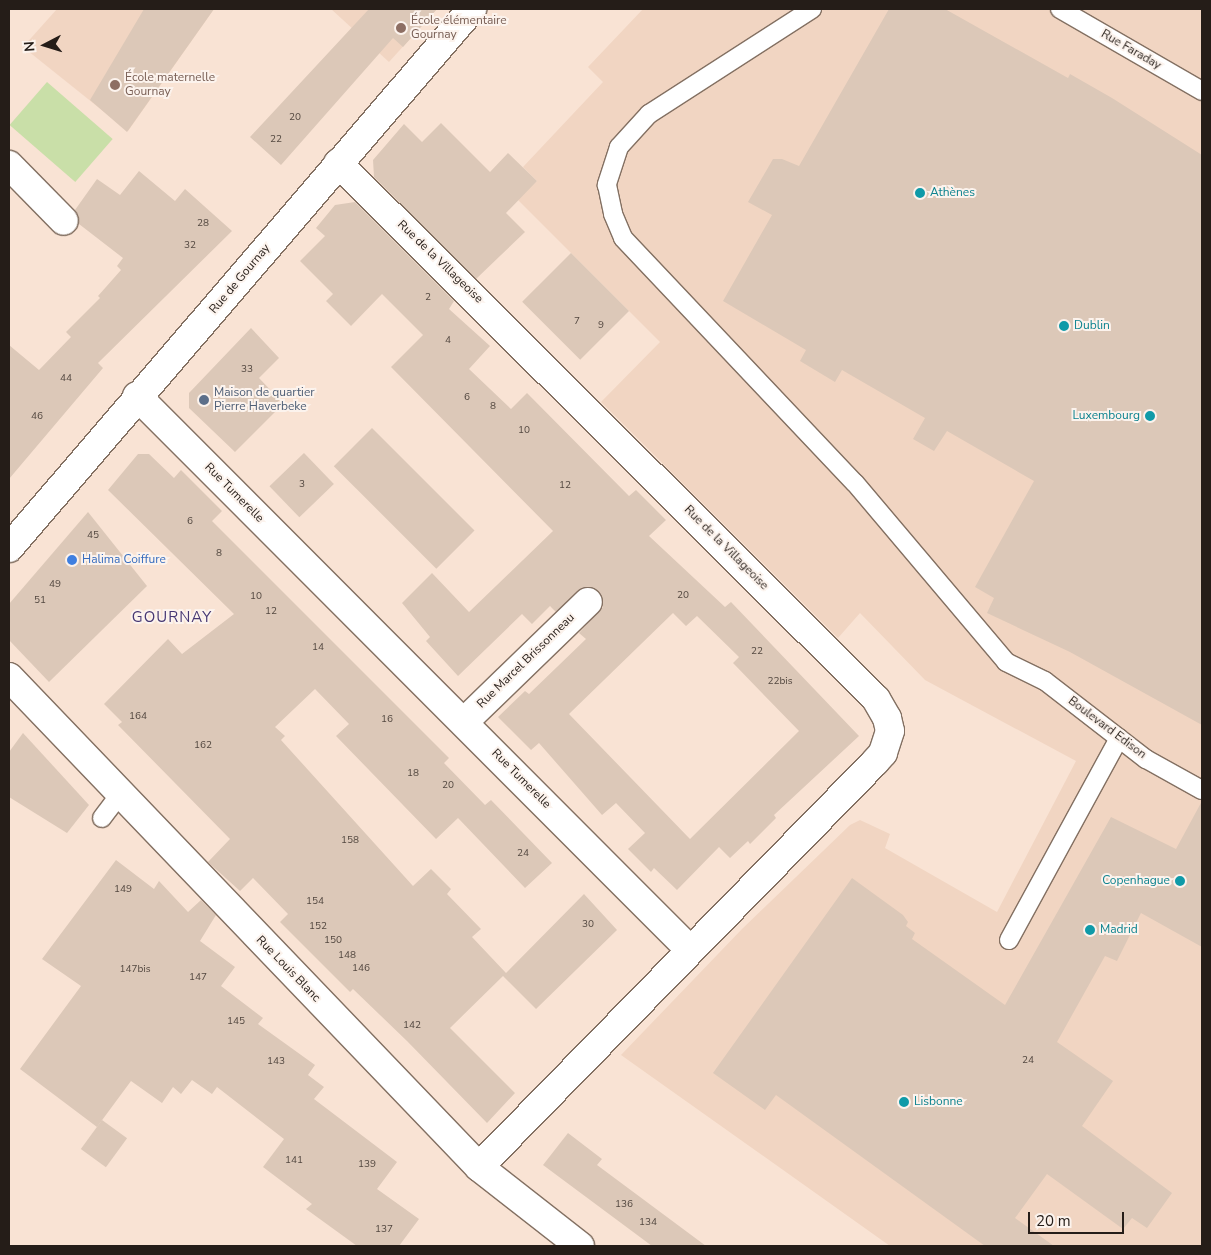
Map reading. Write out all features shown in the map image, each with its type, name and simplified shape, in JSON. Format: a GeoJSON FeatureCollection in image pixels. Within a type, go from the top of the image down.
{"type":"FeatureCollection","features":[{"type":"Feature","properties":{"kind":"street","name":"Rue de Gournay"},"geometry":{"type":"LineString","coordinates":[[9,548],[137,396],[472,9]]}},
{"type":"Feature","properties":{"kind":"street","name":"Rue de la Villageoise"},"geometry":{"type":"LineString","coordinates":[[338,163],[876,699],[888,718],[888,742],[875,762],[689,949]]}},
{"type":"Feature","properties":{"kind":"street"},"geometry":{"type":"LineString","coordinates":[[9,166],[64,221]]}},
{"type":"Feature","properties":{"kind":"street","name":"Rue Tumerelle"},"geometry":{"type":"LineString","coordinates":[[137,396],[465,721],[689,949]]}},
{"type":"Feature","properties":{"kind":"street","name":"Rue Marcel Brissonneau"},"geometry":{"type":"LineString","coordinates":[[465,721],[588,602]]}},
{"type":"Feature","properties":{"kind":"street","name":"Rue Louis Blanc"},"geometry":{"type":"LineString","coordinates":[[9,677],[479,1167],[580,1246]]}},
{"type":"Feature","properties":{"kind":"street"},"geometry":{"type":"LineString","coordinates":[[479,1167],[689,949]]}},
{"type":"Feature","properties":{"kind":"lane","name":"Boulevard Edison"},"geometry":{"type":"LineString","coordinates":[[812,9],[648,114],[619,147],[608,185],[613,214],[623,238],[855,484],[1006,662],[1044,681],[1146,759],[1202,790]]}},
{"type":"Feature","properties":{"kind":"lane","name":"Rue Faraday"},"geometry":{"type":"LineString","coordinates":[[1060,9],[1202,90]]}},
{"type":"Feature","properties":{"kind":"lane"},"geometry":{"type":"LineString","coordinates":[[1009,940],[1119,738]]}},
{"type":"Feature","properties":{"kind":"lane"},"geometry":{"type":"LineString","coordinates":[[102,818],[120,794]]}},
{"type":"Feature","properties":{"kind":"shaded area","name":"École maternelle Gournay"},"geometry":{"type":"Polygon","coordinates":[[[57,9],[214,9],[128,131],[23,47],[57,9]]]}},
{"type":"Feature","properties":{"kind":"shaded area"},"geometry":{"type":"Polygon","coordinates":[[[331,9],[437,9],[389,62],[331,9]]]}},
{"type":"Feature","properties":{"kind":"shaded area"},"geometry":{"type":"Polygon","coordinates":[[[643,9],[1202,9],[1202,1246],[890,1246],[621,1055],[742,929],[850,825],[860,820],[890,834],[885,848],[997,912],[1076,761],[925,680],[860,613],[838,638],[601,402],[660,342],[516,198],[537,181],[523,167],[603,82],[588,67],[643,9]]]}},
{"type":"Feature","properties":{"kind":"green space"},"geometry":{"type":"Polygon","coordinates":[[[47,82],[113,139],[75,182],[10,125],[47,82]]]}},
{"type":"Feature","properties":{"kind":"building"},"geometry":{"type":"Polygon","coordinates":[[[144,9],[214,9],[127,132],[90,100],[144,9]]]}},
{"type":"Feature","properties":{"kind":"building"},"geometry":{"type":"Polygon","coordinates":[[[369,9],[437,9],[403,47],[393,38],[281,165],[250,137],[369,9]]]}},
{"type":"Feature","properties":{"kind":"building"},"geometry":{"type":"Polygon","coordinates":[[[889,9],[945,9],[1068,78],[1070,74],[1112,98],[1202,155],[1202,725],[1070,652],[987,613],[994,598],[975,587],[1034,481],[947,431],[934,451],[913,439],[925,418],[842,370],[835,382],[800,361],[806,350],[723,301],[772,215],[748,202],[773,159],[782,159],[799,166],[889,9]]]}},
{"type":"Feature","properties":{"kind":"building"},"geometry":{"type":"Polygon","coordinates":[[[441,123],[490,172],[508,153],[537,181],[506,213],[525,232],[476,279],[374,177],[373,160],[404,124],[422,142],[441,123]]]}},
{"type":"Feature","properties":{"kind":"building"},"geometry":{"type":"Polygon","coordinates":[[[139,171],[175,201],[185,189],[232,231],[98,363],[103,368],[9,479],[9,345],[39,370],[71,337],[66,332],[100,298],[98,296],[121,270],[117,266],[123,258],[79,224],[75,210],[97,179],[120,195],[139,171]]]}},
{"type":"Feature","properties":{"kind":"building"},"geometry":{"type":"Polygon","coordinates":[[[355,202],[454,301],[449,309],[490,346],[469,369],[511,409],[527,393],[629,496],[636,490],[666,520],[649,536],[725,607],[731,602],[859,736],[774,815],[776,818],[750,844],[748,841],[730,858],[719,847],[677,890],[654,868],[651,872],[628,849],[645,833],[616,803],[602,815],[539,743],[531,750],[498,717],[525,691],[529,694],[586,639],[579,633],[603,607],[600,592],[584,587],[556,612],[550,606],[532,624],[522,614],[458,676],[426,641],[430,637],[402,603],[432,573],[469,612],[553,531],[391,367],[423,335],[382,294],[351,326],[326,301],[333,294],[300,261],[325,236],[316,228],[335,205],[355,202]],[[673,613],[569,714],[690,839],[799,731],[733,663],[739,657],[697,616],[686,626],[673,613]]]}},
{"type":"Feature","properties":{"kind":"building"},"geometry":{"type":"Polygon","coordinates":[[[571,253],[629,311],[580,360],[522,302],[571,253]]]}},
{"type":"Feature","properties":{"kind":"building"},"geometry":{"type":"Polygon","coordinates":[[[251,328],[279,358],[259,378],[280,400],[275,404],[279,408],[235,452],[189,408],[189,393],[251,328]]]}},
{"type":"Feature","properties":{"kind":"building"},"geometry":{"type":"Polygon","coordinates":[[[372,428],[475,531],[436,569],[334,466],[372,428]]]}},
{"type":"Feature","properties":{"kind":"building"},"geometry":{"type":"Polygon","coordinates":[[[304,453],[334,484],[299,517],[269,486],[304,453]]]}},
{"type":"Feature","properties":{"kind":"building"},"geometry":{"type":"Polygon","coordinates":[[[138,454],[149,454],[174,478],[181,470],[222,511],[212,521],[449,758],[444,763],[485,805],[491,800],[552,863],[525,888],[458,818],[436,839],[336,736],[349,724],[315,689],[275,727],[285,736],[281,740],[413,886],[431,869],[451,889],[447,894],[481,929],[472,937],[506,973],[584,894],[617,930],[536,1009],[503,976],[450,1028],[515,1093],[487,1123],[407,1041],[353,989],[350,992],[280,922],[288,914],[253,878],[240,891],[208,862],[230,839],[118,725],[122,722],[104,704],[168,639],[182,654],[234,614],[108,490],[138,454]]]}},
{"type":"Feature","properties":{"kind":"building"},"geometry":{"type":"Polygon","coordinates":[[[88,512],[147,586],[49,682],[9,640],[9,604],[88,512]]]}},
{"type":"Feature","properties":{"kind":"building"},"geometry":{"type":"Polygon","coordinates":[[[23,733],[89,805],[67,833],[9,797],[9,752],[23,733]]]}},
{"type":"Feature","properties":{"kind":"building"},"geometry":{"type":"Polygon","coordinates":[[[1202,801],[1202,947],[1141,913],[1117,961],[1105,956],[1057,1042],[1113,1081],[1082,1126],[1172,1193],[1147,1228],[1132,1218],[1123,1229],[1047,1174],[1015,1218],[1054,1246],[985,1246],[776,1095],[765,1110],[713,1073],[852,878],[903,915],[908,922],[906,926],[915,933],[912,939],[1005,1005],[1111,817],[1176,849],[1202,801]]]}},
{"type":"Feature","properties":{"kind":"building"},"geometry":{"type":"Polygon","coordinates":[[[116,860],[154,889],[159,881],[188,912],[201,900],[216,915],[200,941],[235,967],[221,986],[263,1018],[258,1024],[315,1065],[308,1075],[324,1087],[314,1099],[397,1162],[377,1189],[419,1219],[399,1246],[357,1246],[306,1209],[312,1204],[263,1167],[284,1139],[217,1087],[212,1094],[192,1080],[181,1094],[173,1087],[162,1103],[131,1081],[97,1127],[20,1069],[81,986],[42,959],[116,860]]]}},
{"type":"Feature","properties":{"kind":"building"},"geometry":{"type":"Polygon","coordinates":[[[102,1120],[127,1138],[106,1167],[81,1149],[102,1120]]]}},
{"type":"Feature","properties":{"kind":"building"},"geometry":{"type":"Polygon","coordinates":[[[568,1133],[602,1159],[597,1165],[706,1246],[652,1246],[543,1165],[568,1133]]]}},
{"type":"Feature","properties":{"kind":"place","name":"École élémentaire Gournay"},"geometry":{"type":"Point","coordinates":[401,28]}},
{"type":"Feature","properties":{"kind":"place","name":"École maternelle Gournay"},"geometry":{"type":"Point","coordinates":[115,85]}},
{"type":"Feature","properties":{"kind":"place","name":"Athènes"},"geometry":{"type":"Point","coordinates":[920,193]}},
{"type":"Feature","properties":{"kind":"place","name":"Dublin"},"geometry":{"type":"Point","coordinates":[1064,326]}},
{"type":"Feature","properties":{"kind":"place","name":"Maison de quartier Pierre Haverbeke"},"geometry":{"type":"Point","coordinates":[204,400]}},
{"type":"Feature","properties":{"kind":"place","name":"Luxembourg"},"geometry":{"type":"Point","coordinates":[1150,416]}},
{"type":"Feature","properties":{"kind":"place","name":"Halima Coiffure"},"geometry":{"type":"Point","coordinates":[72,560]}},
{"type":"Feature","properties":{"kind":"place","name":"Copenhague"},"geometry":{"type":"Point","coordinates":[1180,881]}},
{"type":"Feature","properties":{"kind":"place","name":"Madrid"},"geometry":{"type":"Point","coordinates":[1090,930]}},
{"type":"Feature","properties":{"kind":"place","name":"Lisbonne"},"geometry":{"type":"Point","coordinates":[904,1102]}},
{"type":"Feature","properties":{"kind":"district","name":"GOURNAY"},"geometry":{"type":"Point","coordinates":[172,618]}}]}
